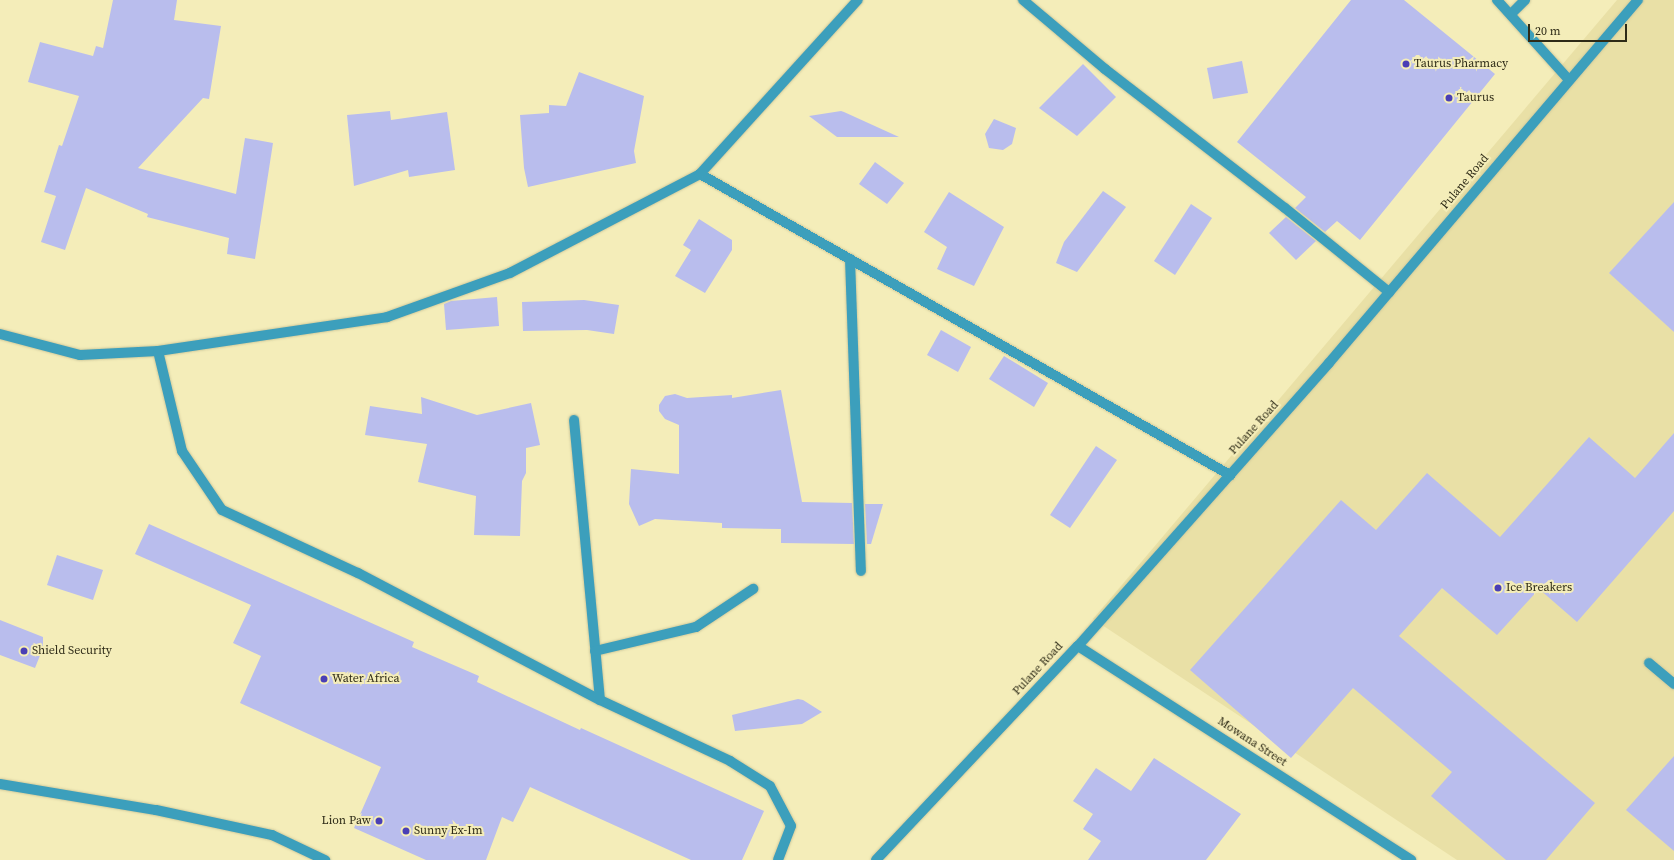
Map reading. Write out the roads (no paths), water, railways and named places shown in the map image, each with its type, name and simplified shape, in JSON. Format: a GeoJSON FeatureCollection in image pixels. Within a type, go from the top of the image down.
{"type":"FeatureCollection","features":[{"type":"Feature","properties":{"kind":"street"},"geometry":{"type":"LineString","coordinates":[[0,334],[80,355],[158,351],[387,317],[510,272],[700,174],[858,0]]}},
{"type":"Feature","properties":{"kind":"street"},"geometry":{"type":"LineString","coordinates":[[1023,0],[1105,69],[1285,208],[1389,292]]}},
{"type":"Feature","properties":{"kind":"street"},"geometry":{"type":"LineString","coordinates":[[1497,0],[1569,80]]}},
{"type":"Feature","properties":{"kind":"street"},"geometry":{"type":"LineString","coordinates":[[1511,14],[1525,0]]}},
{"type":"Feature","properties":{"kind":"street","name":"Pulane Road"},"geometry":{"type":"LineString","coordinates":[[876,860],[1078,646],[1230,475],[1389,292],[1638,0]]}},
{"type":"Feature","properties":{"kind":"street"},"geometry":{"type":"LineString","coordinates":[[700,174],[1230,475]]}},
{"type":"Feature","properties":{"kind":"street"},"geometry":{"type":"LineString","coordinates":[[850,259],[861,571]]}},
{"type":"Feature","properties":{"kind":"street"},"geometry":{"type":"LineString","coordinates":[[158,351],[182,451],[222,510],[358,573],[600,700],[730,761],[770,786],[790,826],[778,860]]}},
{"type":"Feature","properties":{"kind":"street"},"geometry":{"type":"LineString","coordinates":[[574,420],[600,700]]}},
{"type":"Feature","properties":{"kind":"street"},"geometry":{"type":"LineString","coordinates":[[595,651],[696,627],[753,589]]}},
{"type":"Feature","properties":{"kind":"street","name":"Mowana Street"},"geometry":{"type":"LineString","coordinates":[[1078,646],[1411,860]]}},
{"type":"Feature","properties":{"kind":"street"},"geometry":{"type":"LineString","coordinates":[[1649,663],[1674,684]]}},
{"type":"Feature","properties":{"kind":"street"},"geometry":{"type":"LineString","coordinates":[[0,784],[156,810],[272,835],[325,860]]}},
{"type":"Feature","properties":{"kind":"place","name":"Taurus Pharmacy"},"geometry":{"type":"Point","coordinates":[1406,64]}},
{"type":"Feature","properties":{"kind":"place","name":"Taurus"},"geometry":{"type":"Point","coordinates":[1449,98]}},
{"type":"Feature","properties":{"kind":"place","name":"Ice Breakers"},"geometry":{"type":"Point","coordinates":[1498,588]}},
{"type":"Feature","properties":{"kind":"place","name":"Shield Security"},"geometry":{"type":"Point","coordinates":[24,651]}},
{"type":"Feature","properties":{"kind":"place","name":"Water Africa"},"geometry":{"type":"Point","coordinates":[324,679]}},
{"type":"Feature","properties":{"kind":"place","name":"Lion Paw"},"geometry":{"type":"Point","coordinates":[379,821]}},
{"type":"Feature","properties":{"kind":"place","name":"Sunny Ex-Im"},"geometry":{"type":"Point","coordinates":[406,831]}}]}
